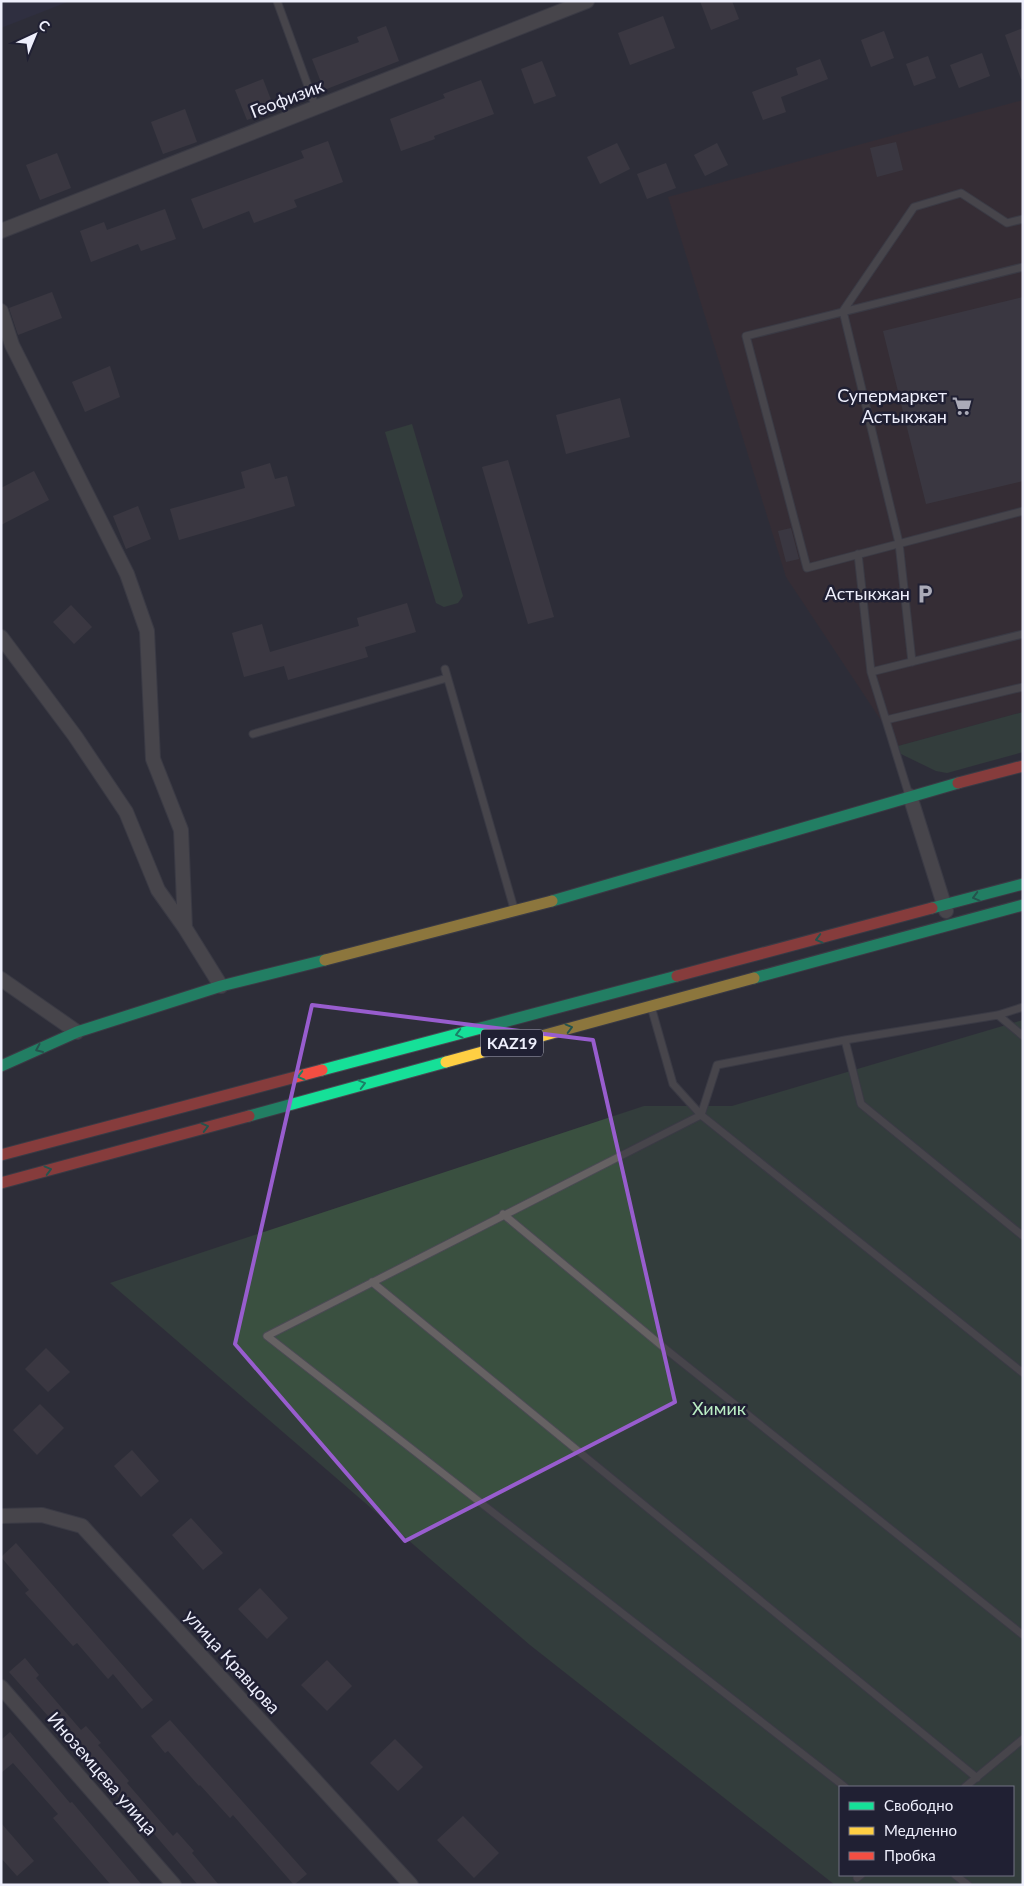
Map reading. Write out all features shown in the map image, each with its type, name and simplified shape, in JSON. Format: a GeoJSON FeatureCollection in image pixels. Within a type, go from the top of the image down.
{"type":"FeatureCollection","features":[{"type":"Feature","properties":{"kind":"main road"},"geometry":{"type":"LineString","coordinates":[[1,1066],[77,1032],[221,986],[515,912],[910,796],[1023,766]]}},
{"type":"Feature","properties":{"kind":"main road","name":"KAZ19"},"geometry":{"type":"LineString","coordinates":[[1,1183],[1023,884]]}},
{"type":"Feature","properties":{"kind":"main road","name":"KAZ19"},"geometry":{"type":"LineString","coordinates":[[1,1155],[648,995],[950,924],[1023,904]]}},
{"type":"Feature","properties":{"kind":"street","name":"Геофизик"},"geometry":{"type":"LineString","coordinates":[[1,231],[587,1]]}},
{"type":"Feature","properties":{"kind":"street"},"geometry":{"type":"LineString","coordinates":[[1,311],[12,345],[126,574],[148,631],[152,760],[180,830],[185,928]]}},
{"type":"Feature","properties":{"kind":"street"},"geometry":{"type":"LineString","coordinates":[[1,637],[75,736],[126,812],[158,890],[185,928],[221,986]]}},
{"type":"Feature","properties":{"kind":"street"},"geometry":{"type":"LineString","coordinates":[[910,796],[950,924]]}},
{"type":"Feature","properties":{"kind":"street"},"geometry":{"type":"LineString","coordinates":[[1,979],[77,1032]]}},
{"type":"Feature","properties":{"kind":"street","name":"улица Кравцова"},"geometry":{"type":"LineString","coordinates":[[1,1516],[42,1515],[82,1526],[411,1885]]}},
{"type":"Feature","properties":{"kind":"street","name":"Иноземцева улица"},"geometry":{"type":"LineString","coordinates":[[1,1687],[174,1885]]}},
{"type":"Feature","properties":{"kind":"lane"},"geometry":{"type":"LineString","coordinates":[[277,1],[316,108]]}},
{"type":"Feature","properties":{"kind":"lane"},"geometry":{"type":"LineString","coordinates":[[912,662],[899,543],[843,311],[914,207],[962,193],[1007,223],[1023,219]]}},
{"type":"Feature","properties":{"kind":"lane"},"geometry":{"type":"LineString","coordinates":[[1023,267],[746,336],[807,568],[1023,511]]}},
{"type":"Feature","properties":{"kind":"lane"},"geometry":{"type":"LineString","coordinates":[[858,554],[872,672],[910,796]]}},
{"type":"Feature","properties":{"kind":"lane"},"geometry":{"type":"LineString","coordinates":[[872,672],[1023,634]]}},
{"type":"Feature","properties":{"kind":"lane"},"geometry":{"type":"LineString","coordinates":[[445,669],[515,912]]}},
{"type":"Feature","properties":{"kind":"lane"},"geometry":{"type":"LineString","coordinates":[[253,734],[447,678]]}},
{"type":"Feature","properties":{"kind":"lane"},"geometry":{"type":"LineString","coordinates":[[886,720],[1023,687]]}},
{"type":"Feature","properties":{"kind":"lane"},"geometry":{"type":"LineString","coordinates":[[648,995],[673,1084],[701,1115],[1023,1374]]}},
{"type":"Feature","properties":{"kind":"lane"},"geometry":{"type":"LineString","coordinates":[[844,1786],[267,1336],[503,1214],[701,1115],[717,1065],[845,1040],[998,1015],[1023,1007]]}},
{"type":"Feature","properties":{"kind":"lane"},"geometry":{"type":"LineString","coordinates":[[998,1015],[1023,1036]]}},
{"type":"Feature","properties":{"kind":"lane"},"geometry":{"type":"LineString","coordinates":[[845,1040],[861,1104],[1023,1236]]}},
{"type":"Feature","properties":{"kind":"lane"},"geometry":{"type":"LineString","coordinates":[[503,1214],[676,1357],[1023,1635]]}},
{"type":"Feature","properties":{"kind":"lane"},"geometry":{"type":"LineString","coordinates":[[372,1282],[976,1778]]}},
{"type":"Feature","properties":{"kind":"lane"},"geometry":{"type":"LineString","coordinates":[[966,1786],[1023,1739]]}},
{"type":"Feature","properties":{"kind":"lane"},"geometry":{"type":"LineString","coordinates":[[956,1876],[968,1885]]}},
{"type":"Feature","properties":{"kind":"highlighted area"},"geometry":{"type":"Polygon","coordinates":[[[312,1005],[593,1040],[675,1402],[405,1541],[235,1344],[312,1005]]]}},
{"type":"Feature","properties":{"kind":"shaded area"},"geometry":{"type":"Polygon","coordinates":[[[1,1],[70,1],[1,28],[1,1]]]}},
{"type":"Feature","properties":{"kind":"shaded area"},"geometry":{"type":"Polygon","coordinates":[[[1023,100],[1023,712],[898,746],[786,577],[668,197],[1023,100]]]}},
{"type":"Feature","properties":{"kind":"green space"},"geometry":{"type":"Polygon","coordinates":[[[412,424],[463,596],[458,603],[444,607],[436,603],[385,432],[412,424]]]}},
{"type":"Feature","properties":{"kind":"green space"},"geometry":{"type":"Polygon","coordinates":[[[1023,712],[1023,752],[947,773],[936,771],[901,754],[898,746],[1023,712]]]}},
{"type":"Feature","properties":{"kind":"green space","name":"Химик"},"geometry":{"type":"Polygon","coordinates":[[[1023,1020],[1023,1885],[835,1885],[530,1645],[110,1283],[644,1106],[732,1106],[1023,1020]]]}},
{"type":"Feature","properties":{"kind":"building"},"geometry":{"type":"Polygon","coordinates":[[[700,1],[732,1],[739,19],[711,30],[700,1]]]}},
{"type":"Feature","properties":{"kind":"building"},"geometry":{"type":"Polygon","coordinates":[[[663,16],[675,48],[630,65],[618,33],[663,16]]]}},
{"type":"Feature","properties":{"kind":"building"},"geometry":{"type":"Polygon","coordinates":[[[386,26],[399,61],[324,90],[312,59],[359,42],[357,37],[386,26]]]}},
{"type":"Feature","properties":{"kind":"building"},"geometry":{"type":"Polygon","coordinates":[[[1023,28],[1023,79],[1021,79],[1005,35],[1023,28]]]}},
{"type":"Feature","properties":{"kind":"building"},"geometry":{"type":"Polygon","coordinates":[[[884,31],[894,58],[871,67],[861,40],[884,31]]]}},
{"type":"Feature","properties":{"kind":"building"},"geometry":{"type":"Polygon","coordinates":[[[982,53],[990,76],[959,88],[950,65],[982,53]]]}},
{"type":"Feature","properties":{"kind":"building"},"geometry":{"type":"Polygon","coordinates":[[[928,56],[936,78],[914,86],[906,64],[928,56]]]}},
{"type":"Feature","properties":{"kind":"building"},"geometry":{"type":"Polygon","coordinates":[[[820,59],[828,79],[781,97],[786,112],[763,120],[752,92],[798,75],[796,68],[820,59]]]}},
{"type":"Feature","properties":{"kind":"building"},"geometry":{"type":"Polygon","coordinates":[[[542,61],[556,96],[534,104],[521,69],[542,61]]]}},
{"type":"Feature","properties":{"kind":"building"},"geometry":{"type":"Polygon","coordinates":[[[263,79],[275,110],[247,120],[235,90],[263,79]]]}},
{"type":"Feature","properties":{"kind":"building"},"geometry":{"type":"Polygon","coordinates":[[[481,80],[494,114],[434,136],[435,139],[401,151],[390,119],[445,98],[443,94],[481,80]]]}},
{"type":"Feature","properties":{"kind":"building"},"geometry":{"type":"Polygon","coordinates":[[[185,109],[197,142],[163,154],[151,122],[185,109]]]}},
{"type":"Feature","properties":{"kind":"building"},"geometry":{"type":"Polygon","coordinates":[[[328,141],[343,182],[294,200],[297,207],[254,223],[249,211],[203,229],[191,199],[304,158],[301,151],[328,141]]]}},
{"type":"Feature","properties":{"kind":"building"},"geometry":{"type":"Polygon","coordinates":[[[896,142],[903,170],[877,177],[870,148],[896,142]]]}},
{"type":"Feature","properties":{"kind":"building"},"geometry":{"type":"Polygon","coordinates":[[[617,143],[630,169],[600,184],[587,157],[617,143]]]}},
{"type":"Feature","properties":{"kind":"building"},"geometry":{"type":"Polygon","coordinates":[[[717,143],[728,165],[705,176],[694,155],[717,143]]]}},
{"type":"Feature","properties":{"kind":"building"},"geometry":{"type":"Polygon","coordinates":[[[57,153],[71,188],[40,200],[26,165],[57,153]]]}},
{"type":"Feature","properties":{"kind":"building"},"geometry":{"type":"Polygon","coordinates":[[[666,163],[676,188],[647,199],[637,174],[666,163]]]}},
{"type":"Feature","properties":{"kind":"building"},"geometry":{"type":"Polygon","coordinates":[[[165,209],[176,239],[141,251],[138,244],[91,262],[80,231],[104,222],[107,230],[165,209]]]}},
{"type":"Feature","properties":{"kind":"building"},"geometry":{"type":"Polygon","coordinates":[[[52,292],[62,318],[18,335],[9,308],[52,292]]]}},
{"type":"Feature","properties":{"kind":"building","name":"Супермаркет Астыкжан"},"geometry":{"type":"Polygon","coordinates":[[[1023,297],[1023,481],[926,504],[883,331],[1023,297]]]}},
{"type":"Feature","properties":{"kind":"building"},"geometry":{"type":"Polygon","coordinates":[[[110,366],[120,397],[85,412],[72,382],[110,366]]]}},
{"type":"Feature","properties":{"kind":"building"},"geometry":{"type":"Polygon","coordinates":[[[620,398],[630,437],[566,454],[556,415],[620,398]]]}},
{"type":"Feature","properties":{"kind":"building"},"geometry":{"type":"Polygon","coordinates":[[[508,460],[554,617],[528,624],[482,467],[508,460]]]}},
{"type":"Feature","properties":{"kind":"building"},"geometry":{"type":"Polygon","coordinates":[[[270,463],[275,479],[287,476],[295,506],[179,540],[170,509],[245,488],[241,472],[270,463]]]}},
{"type":"Feature","properties":{"kind":"building"},"geometry":{"type":"Polygon","coordinates":[[[34,471],[49,500],[1,525],[1,488],[34,471]]]}},
{"type":"Feature","properties":{"kind":"building"},"geometry":{"type":"Polygon","coordinates":[[[138,506],[151,539],[126,549],[113,516],[138,506]]]}},
{"type":"Feature","properties":{"kind":"building"},"geometry":{"type":"Polygon","coordinates":[[[791,528],[799,559],[786,562],[778,531],[791,528]]]}},
{"type":"Feature","properties":{"kind":"building"},"geometry":{"type":"Polygon","coordinates":[[[407,603],[416,632],[365,647],[368,657],[288,680],[284,666],[244,677],[232,633],[262,624],[270,652],[359,626],[357,618],[407,603]]]}},
{"type":"Feature","properties":{"kind":"building"},"geometry":{"type":"Polygon","coordinates":[[[71,605],[92,627],[74,644],[53,622],[71,605]]]}},
{"type":"Feature","properties":{"kind":"building"},"geometry":{"type":"Polygon","coordinates":[[[46,1348],[70,1372],[48,1392],[25,1369],[46,1348]]]}},
{"type":"Feature","properties":{"kind":"building"},"geometry":{"type":"Polygon","coordinates":[[[40,1404],[64,1428],[37,1455],[13,1430],[40,1404]]]}},
{"type":"Feature","properties":{"kind":"building"},"geometry":{"type":"Polygon","coordinates":[[[132,1450],[159,1481],[141,1497],[114,1466],[132,1450]]]}},
{"type":"Feature","properties":{"kind":"building"},"geometry":{"type":"Polygon","coordinates":[[[191,1518],[223,1553],[203,1570],[172,1535],[191,1518]]]}},
{"type":"Feature","properties":{"kind":"building"},"geometry":{"type":"Polygon","coordinates":[[[16,1543],[153,1700],[142,1709],[113,1674],[108,1679],[77,1643],[73,1646],[25,1593],[29,1590],[1,1557],[16,1543]]]}},
{"type":"Feature","properties":{"kind":"building"},"geometry":{"type":"Polygon","coordinates":[[[260,1588],[288,1618],[267,1639],[238,1609],[260,1588]]]}},
{"type":"Feature","properties":{"kind":"building"},"geometry":{"type":"Polygon","coordinates":[[[25,1658],[39,1675],[36,1678],[81,1730],[86,1726],[101,1743],[98,1745],[129,1781],[127,1783],[173,1836],[177,1832],[194,1851],[192,1853],[219,1885],[198,1885],[149,1828],[146,1831],[95,1769],[9,1672],[25,1658]]]}},
{"type":"Feature","properties":{"kind":"building"},"geometry":{"type":"Polygon","coordinates":[[[327,1660],[352,1686],[327,1711],[301,1685],[327,1660]]]}},
{"type":"Feature","properties":{"kind":"building"},"geometry":{"type":"Polygon","coordinates":[[[170,1720],[307,1874],[294,1885],[233,1815],[230,1818],[168,1751],[165,1753],[151,1736],[170,1720]]]}},
{"type":"Feature","properties":{"kind":"building"},"geometry":{"type":"Polygon","coordinates":[[[10,1732],[142,1885],[111,1885],[53,1818],[58,1814],[13,1763],[1,1773],[1,1740],[10,1732]]]}},
{"type":"Feature","properties":{"kind":"building"},"geometry":{"type":"Polygon","coordinates":[[[395,1739],[423,1767],[398,1791],[370,1763],[395,1739]]]}},
{"type":"Feature","properties":{"kind":"building"},"geometry":{"type":"Polygon","coordinates":[[[463,1816],[499,1853],[474,1878],[437,1840],[463,1816]]]}},
{"type":"Feature","properties":{"kind":"building"},"geometry":{"type":"Polygon","coordinates":[[[1,1823],[34,1861],[17,1876],[1,1858],[1,1823]]]}},
{"type":"Feature","properties":{"kind":"traffic: fast"},"geometry":{"type":"LineString","coordinates":[[552,901],[958,783]]}},
{"type":"Feature","properties":{"kind":"traffic: fast"},"geometry":{"type":"LineString","coordinates":[[932,908],[1023,884]]}},
{"type":"Feature","properties":{"kind":"traffic: fast"},"geometry":{"type":"LineString","coordinates":[[754,978],[1023,905]]}},
{"type":"Feature","properties":{"kind":"traffic: fast"},"geometry":{"type":"LineString","coordinates":[[1,1066],[77,1032],[221,986],[325,960]]}},
{"type":"Feature","properties":{"kind":"traffic: fast"},"geometry":{"type":"LineString","coordinates":[[322,1070],[677,976]]}},
{"type":"Feature","properties":{"kind":"traffic: fast"},"geometry":{"type":"LineString","coordinates":[[249,1116],[446,1062]]}},
{"type":"Feature","properties":{"kind":"traffic: slow"},"geometry":{"type":"LineString","coordinates":[[325,960],[552,901]]}},
{"type":"Feature","properties":{"kind":"traffic: slow"},"geometry":{"type":"LineString","coordinates":[[446,1062],[754,978]]}},
{"type":"Feature","properties":{"kind":"traffic: jam"},"geometry":{"type":"LineString","coordinates":[[958,783],[1023,766]]}},
{"type":"Feature","properties":{"kind":"traffic: jam"},"geometry":{"type":"LineString","coordinates":[[677,976],[932,908]]}},
{"type":"Feature","properties":{"kind":"traffic: jam"},"geometry":{"type":"LineString","coordinates":[[1,1155],[322,1070]]}},
{"type":"Feature","properties":{"kind":"traffic: jam"},"geometry":{"type":"LineString","coordinates":[[1,1183],[249,1116]]}},
{"type":"Feature","properties":{"kind":"place","name":"Супермаркет Астыкжан"},"geometry":{"type":"Point","coordinates":[962,406]}},
{"type":"Feature","properties":{"kind":"place","name":"Астыкжан"},"geometry":{"type":"Point","coordinates":[925,594]}}]}
